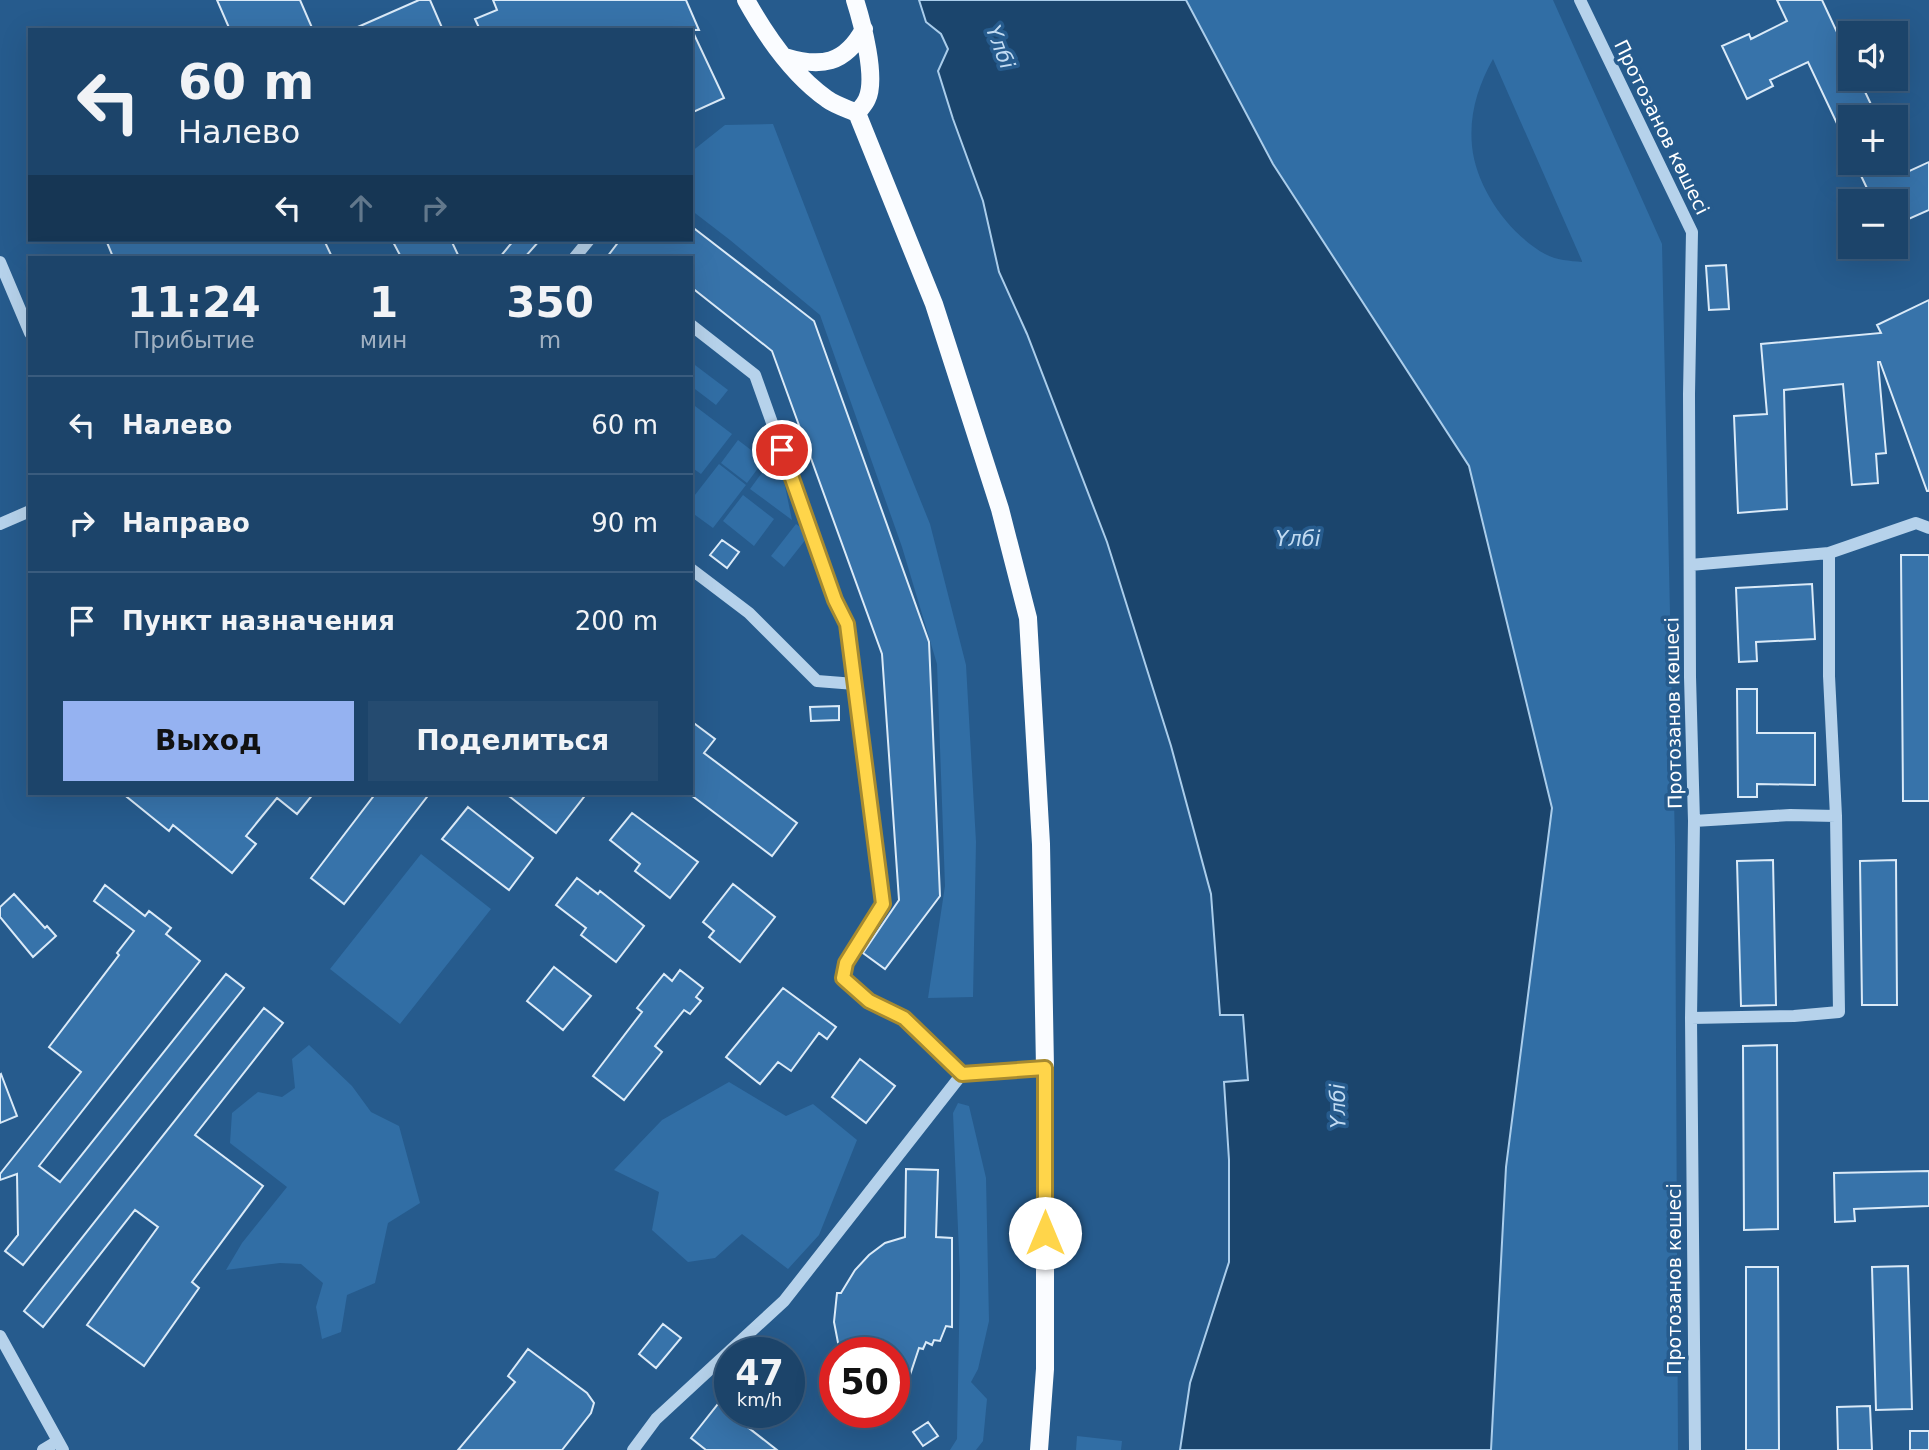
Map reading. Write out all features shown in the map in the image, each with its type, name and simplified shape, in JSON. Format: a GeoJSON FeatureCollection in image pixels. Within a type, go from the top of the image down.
{"type":"FeatureCollection","features":[{"type":"Feature","properties":{"kind":"main road"},"geometry":{"type":"LineString","coordinates":[[746,0],[785,58],[828,100],[857,113],[934,304],[1000,509],[1028,618],[1041,844],[1045,1068],[1045,1369],[1039,1450]]}},
{"type":"Feature","properties":{"kind":"main road"},"geometry":{"type":"LineString","coordinates":[[855,0],[864,29],[870,78],[868,98],[857,113]]}},
{"type":"Feature","properties":{"kind":"main road"},"geometry":{"type":"LineString","coordinates":[[785,58],[817,63],[832,60],[857,43],[864,29]]}},
{"type":"Feature","properties":{"kind":"street","name":"Протозанов көшесі"},"geometry":{"type":"LineString","coordinates":[[1580,0],[1692,232],[1689,394],[1694,821],[1691,1018],[1695,1450]]}},
{"type":"Feature","properties":{"kind":"street"},"geometry":{"type":"LineString","coordinates":[[576,256],[587,242]]}},
{"type":"Feature","properties":{"kind":"street"},"geometry":{"type":"LineString","coordinates":[[0,261],[28,328]]}},
{"type":"Feature","properties":{"kind":"street"},"geometry":{"type":"LineString","coordinates":[[693,327],[755,375],[835,600],[847,624],[883,904],[846,963],[843,978],[869,1001],[904,1018],[962,1074]]}},
{"type":"Feature","properties":{"kind":"street"},"geometry":{"type":"LineString","coordinates":[[0,524],[28,512]]}},
{"type":"Feature","properties":{"kind":"street"},"geometry":{"type":"LineString","coordinates":[[1690,565],[1829,553],[1916,523],[1929,527]]}},
{"type":"Feature","properties":{"kind":"street"},"geometry":{"type":"LineString","coordinates":[[1691,1018],[1794,1016],[1839,1012],[1836,816],[1829,676],[1829,553]]}},
{"type":"Feature","properties":{"kind":"street"},"geometry":{"type":"LineString","coordinates":[[693,571],[749,613],[817,681],[855,684]]}},
{"type":"Feature","properties":{"kind":"street"},"geometry":{"type":"LineString","coordinates":[[1694,821],[1790,815],[1836,816]]}},
{"type":"Feature","properties":{"kind":"street"},"geometry":{"type":"LineString","coordinates":[[633,1450],[656,1419],[784,1301],[962,1074],[1045,1068]]}},
{"type":"Feature","properties":{"kind":"street"},"geometry":{"type":"LineString","coordinates":[[0,1336],[61,1445],[43,1450]]}},
{"type":"Feature","properties":{"kind":"shaded area"},"geometry":{"type":"Polygon","coordinates":[[[1186,0],[1553,0],[1662,244],[1675,845],[1678,1450],[1491,1450],[1506,1167],[1273,164],[1186,0]],[[1493,59],[1483,79],[1473,112],[1472,146],[1480,178],[1496,208],[1519,235],[1554,258],[1582,262],[1493,59]]]}},
{"type":"Feature","properties":{"kind":"shaded area"},"geometry":{"type":"Polygon","coordinates":[[[773,124],[930,524],[966,665],[976,842],[973,997],[928,998],[945,886],[937,664],[902,547],[820,315],[693,212],[693,150],[725,125],[773,124]]]}},
{"type":"Feature","properties":{"kind":"shaded area"},"geometry":{"type":"Polygon","coordinates":[[[693,364],[728,390],[716,405],[693,388],[693,364]]]}},
{"type":"Feature","properties":{"kind":"shaded area"},"geometry":{"type":"Polygon","coordinates":[[[693,405],[732,434],[701,474],[693,468],[693,405]]]}},
{"type":"Feature","properties":{"kind":"shaded area"},"geometry":{"type":"Polygon","coordinates":[[[738,440],[764,460],[747,483],[721,463],[738,440]]]}},
{"type":"Feature","properties":{"kind":"shaded area"},"geometry":{"type":"Polygon","coordinates":[[[770,462],[782,472],[792,520],[750,489],[770,462]]]}},
{"type":"Feature","properties":{"kind":"shaded area"},"geometry":{"type":"Polygon","coordinates":[[[719,464],[746,485],[713,528],[693,513],[693,497],[719,464]]]}},
{"type":"Feature","properties":{"kind":"shaded area"},"geometry":{"type":"Polygon","coordinates":[[[743,495],[774,519],[754,546],[723,521],[743,495]]]}},
{"type":"Feature","properties":{"kind":"shaded area"},"geometry":{"type":"Polygon","coordinates":[[[796,524],[810,534],[784,567],[771,556],[796,524]]]}},
{"type":"Feature","properties":{"kind":"shaded area"},"geometry":{"type":"Polygon","coordinates":[[[421,854],[491,909],[400,1024],[330,969],[421,854]]]}},
{"type":"Feature","properties":{"kind":"shaded area"},"geometry":{"type":"Polygon","coordinates":[[[309,1045],[352,1086],[371,1112],[399,1126],[420,1203],[388,1223],[375,1283],[347,1295],[341,1332],[322,1339],[316,1307],[323,1283],[301,1264],[280,1263],[226,1270],[242,1243],[287,1187],[230,1143],[232,1113],[258,1092],[282,1097],[295,1088],[292,1059],[309,1045]]]}},
{"type":"Feature","properties":{"kind":"shaded area"},"geometry":{"type":"Polygon","coordinates":[[[729,1082],[786,1116],[813,1104],[857,1140],[819,1235],[788,1269],[742,1234],[715,1258],[688,1262],[652,1230],[659,1192],[614,1170],[662,1120],[729,1082]]]}},
{"type":"Feature","properties":{"kind":"shaded area"},"geometry":{"type":"Polygon","coordinates":[[[958,1103],[969,1106],[986,1178],[989,1321],[978,1369],[971,1382],[987,1399],[983,1441],[976,1450],[950,1450],[957,1439],[960,1275],[953,1113],[958,1103]]]}},
{"type":"Feature","properties":{"kind":"shaded area"},"geometry":{"type":"Polygon","coordinates":[[[1077,1436],[1122,1441],[1121,1450],[1076,1450],[1077,1436]]]}},
{"type":"Feature","properties":{"kind":"water","name":"Үлбі"},"geometry":{"type":"Polygon","coordinates":[[[919,0],[1186,0],[1273,164],[1469,466],[1552,808],[1506,1167],[1491,1450],[1180,1450],[1190,1383],[1229,1262],[1229,1160],[1224,1082],[1248,1080],[1243,1015],[1220,1015],[1211,894],[1171,746],[1107,542],[1027,334],[999,272],[983,201],[938,71],[948,49],[941,34],[926,22],[919,0]]]}},
{"type":"Feature","properties":{"kind":"building"},"geometry":{"type":"Polygon","coordinates":[[[217,0],[300,0],[312,28],[229,28],[217,0]]]}},
{"type":"Feature","properties":{"kind":"building"},"geometry":{"type":"Polygon","coordinates":[[[419,0],[430,0],[442,28],[356,28],[419,0]]]}},
{"type":"Feature","properties":{"kind":"building"},"geometry":{"type":"Polygon","coordinates":[[[493,0],[686,0],[699,30],[479,28],[475,19],[497,10],[493,0]]]}},
{"type":"Feature","properties":{"kind":"building"},"geometry":{"type":"Polygon","coordinates":[[[1777,0],[1822,0],[1838,34],[1838,91],[1865,91],[1871,105],[1838,105],[1838,126],[1808,62],[1770,80],[1773,86],[1747,99],[1722,46],[1749,34],[1751,39],[1787,21],[1777,0]]]}},
{"type":"Feature","properties":{"kind":"building"},"geometry":{"type":"Polygon","coordinates":[[[693,32],[724,98],[693,112],[693,32]]]}},
{"type":"Feature","properties":{"kind":"building"},"geometry":{"type":"Polygon","coordinates":[[[1929,162],[1929,210],[1908,219],[1908,189],[1867,189],[1861,175],[1908,175],[1908,172],[1929,162]]]}},
{"type":"Feature","properties":{"kind":"building"},"geometry":{"type":"Polygon","coordinates":[[[693,228],[814,321],[929,642],[940,896],[885,969],[863,953],[899,900],[882,654],[772,351],[693,289],[693,256],[608,256],[618,242],[693,242],[693,228]]]}},
{"type":"Feature","properties":{"kind":"building"},"geometry":{"type":"Polygon","coordinates":[[[107,242],[325,242],[332,256],[113,256],[107,242]]]}},
{"type":"Feature","properties":{"kind":"building"},"geometry":{"type":"Polygon","coordinates":[[[393,242],[452,242],[459,256],[400,256],[393,242]]]}},
{"type":"Feature","properties":{"kind":"building"},"geometry":{"type":"Polygon","coordinates":[[[512,242],[538,242],[526,256],[501,256],[512,242]]]}},
{"type":"Feature","properties":{"kind":"building"},"geometry":{"type":"Polygon","coordinates":[[[1726,265],[1729,309],[1709,310],[1706,266],[1726,265]]]}},
{"type":"Feature","properties":{"kind":"building"},"geometry":{"type":"Polygon","coordinates":[[[1929,300],[1929,491],[1878,362],[1886,453],[1876,454],[1878,483],[1852,485],[1843,384],[1784,390],[1787,509],[1738,513],[1734,416],[1767,414],[1761,344],[1881,333],[1877,325],[1929,300]]]}},
{"type":"Feature","properties":{"kind":"building"},"geometry":{"type":"Polygon","coordinates":[[[722,540],[739,552],[727,568],[710,555],[722,540]]]}},
{"type":"Feature","properties":{"kind":"building"},"geometry":{"type":"Polygon","coordinates":[[[1901,555],[1929,555],[1929,801],[1903,801],[1901,555]]]}},
{"type":"Feature","properties":{"kind":"building"},"geometry":{"type":"Polygon","coordinates":[[[1812,584],[1815,639],[1756,642],[1757,661],[1739,662],[1736,588],[1812,584]]]}},
{"type":"Feature","properties":{"kind":"building"},"geometry":{"type":"Polygon","coordinates":[[[1737,689],[1757,689],[1757,733],[1815,733],[1815,785],[1757,784],[1757,797],[1738,797],[1737,689]]]}},
{"type":"Feature","properties":{"kind":"building"},"geometry":{"type":"Polygon","coordinates":[[[839,706],[839,720],[811,721],[810,707],[839,706]]]}},
{"type":"Feature","properties":{"kind":"building"},"geometry":{"type":"Polygon","coordinates":[[[693,722],[715,739],[704,753],[797,823],[772,856],[691,795],[693,722]]]}},
{"type":"Feature","properties":{"kind":"building"},"geometry":{"type":"Polygon","coordinates":[[[124,795],[312,795],[297,814],[277,798],[246,836],[256,844],[232,873],[173,825],[169,831],[124,795]]]}},
{"type":"Feature","properties":{"kind":"building"},"geometry":{"type":"Polygon","coordinates":[[[374,795],[428,795],[344,904],[311,878],[374,795]]]}},
{"type":"Feature","properties":{"kind":"building"},"geometry":{"type":"Polygon","coordinates":[[[508,795],[585,795],[556,833],[508,795]]]}},
{"type":"Feature","properties":{"kind":"building"},"geometry":{"type":"Polygon","coordinates":[[[468,807],[533,858],[509,890],[442,839],[468,807]]]}},
{"type":"Feature","properties":{"kind":"building"},"geometry":{"type":"Polygon","coordinates":[[[632,813],[698,862],[670,898],[635,871],[640,864],[610,840],[632,813]]]}},
{"type":"Feature","properties":{"kind":"building"},"geometry":{"type":"Polygon","coordinates":[[[1773,860],[1776,1005],[1741,1006],[1737,861],[1773,860]]]}},
{"type":"Feature","properties":{"kind":"building"},"geometry":{"type":"Polygon","coordinates":[[[1896,860],[1897,1005],[1862,1005],[1860,861],[1896,860]]]}},
{"type":"Feature","properties":{"kind":"building"},"geometry":{"type":"Polygon","coordinates":[[[577,878],[598,894],[600,891],[644,926],[616,962],[581,935],[586,928],[556,905],[577,878]]]}},
{"type":"Feature","properties":{"kind":"building"},"geometry":{"type":"Polygon","coordinates":[[[733,884],[775,917],[740,962],[709,937],[714,931],[703,922],[733,884]]]}},
{"type":"Feature","properties":{"kind":"building"},"geometry":{"type":"Polygon","coordinates":[[[105,885],[145,916],[149,911],[171,928],[166,934],[200,961],[39,1166],[60,1182],[226,974],[244,988],[23,1265],[5,1251],[18,1235],[17,1174],[0,1180],[0,1174],[81,1072],[49,1047],[134,931],[94,901],[105,885]]]}},
{"type":"Feature","properties":{"kind":"building"},"geometry":{"type":"Polygon","coordinates":[[[14,894],[45,928],[47,926],[56,936],[33,957],[0,917],[0,907],[14,894]]]}},
{"type":"Feature","properties":{"kind":"building"},"geometry":{"type":"Polygon","coordinates":[[[554,967],[591,996],[563,1030],[527,1001],[554,967]]]}},
{"type":"Feature","properties":{"kind":"building"},"geometry":{"type":"Polygon","coordinates":[[[680,970],[703,988],[696,997],[701,1001],[690,1014],[684,1010],[655,1046],[662,1052],[624,1100],[593,1076],[642,1012],[637,1008],[664,974],[672,981],[680,970]]]}},
{"type":"Feature","properties":{"kind":"building"},"geometry":{"type":"Polygon","coordinates":[[[783,988],[836,1027],[827,1039],[819,1033],[791,1071],[778,1062],[760,1084],[726,1057],[783,988]]]}},
{"type":"Feature","properties":{"kind":"building"},"geometry":{"type":"Polygon","coordinates":[[[264,1008],[283,1023],[195,1135],[263,1186],[192,1282],[199,1288],[144,1366],[87,1325],[158,1227],[135,1210],[43,1327],[24,1311],[264,1008]]]}},
{"type":"Feature","properties":{"kind":"building"},"geometry":{"type":"Polygon","coordinates":[[[1777,1045],[1778,1229],[1744,1230],[1743,1046],[1777,1045]]]}},
{"type":"Feature","properties":{"kind":"building"},"geometry":{"type":"Polygon","coordinates":[[[860,1059],[895,1086],[866,1123],[832,1097],[860,1059]]]}},
{"type":"Feature","properties":{"kind":"building"},"geometry":{"type":"Polygon","coordinates":[[[0,1075],[17,1116],[0,1123],[0,1075]]]}},
{"type":"Feature","properties":{"kind":"building"},"geometry":{"type":"Polygon","coordinates":[[[906,1169],[938,1170],[936,1237],[952,1238],[952,1327],[946,1326],[940,1341],[934,1340],[932,1345],[926,1342],[923,1349],[919,1348],[910,1375],[910,1337],[837,1337],[834,1322],[837,1293],[841,1293],[855,1270],[885,1243],[905,1237],[906,1169]]]}},
{"type":"Feature","properties":{"kind":"building"},"geometry":{"type":"Polygon","coordinates":[[[1929,1171],[1929,1206],[1854,1209],[1855,1221],[1835,1222],[1834,1173],[1929,1171]]]}},
{"type":"Feature","properties":{"kind":"building"},"geometry":{"type":"Polygon","coordinates":[[[1908,1266],[1912,1409],[1876,1410],[1872,1267],[1908,1266]]]}},
{"type":"Feature","properties":{"kind":"building"},"geometry":{"type":"Polygon","coordinates":[[[1746,1267],[1778,1267],[1779,1450],[1746,1450],[1746,1267]]]}},
{"type":"Feature","properties":{"kind":"building"},"geometry":{"type":"Polygon","coordinates":[[[663,1324],[681,1338],[656,1368],[639,1354],[663,1324]]]}},
{"type":"Feature","properties":{"kind":"building"},"geometry":{"type":"Polygon","coordinates":[[[528,1349],[587,1393],[594,1403],[591,1413],[562,1450],[458,1450],[515,1382],[508,1376],[528,1349]]]}},
{"type":"Feature","properties":{"kind":"building"},"geometry":{"type":"Polygon","coordinates":[[[1870,1406],[1872,1450],[1838,1450],[1837,1407],[1870,1406]]]}},
{"type":"Feature","properties":{"kind":"building"},"geometry":{"type":"Polygon","coordinates":[[[714,1409],[714,1428],[749,1428],[777,1450],[706,1450],[691,1438],[714,1409]]]}},
{"type":"Feature","properties":{"kind":"building"},"geometry":{"type":"Polygon","coordinates":[[[928,1422],[938,1436],[923,1446],[913,1432],[928,1422]]]}},
{"type":"Feature","properties":{"kind":"building"},"geometry":{"type":"Polygon","coordinates":[[[1910,1431],[1929,1431],[1929,1450],[1910,1450],[1910,1431]]]}},
{"type":"Feature","properties":{"kind":"route"},"geometry":{"type":"LineString","coordinates":[[782,450],[835,600],[847,624],[883,904],[846,963],[843,978],[869,1001],[904,1018],[962,1074],[1045,1068],[1045,1233]]}}]}
